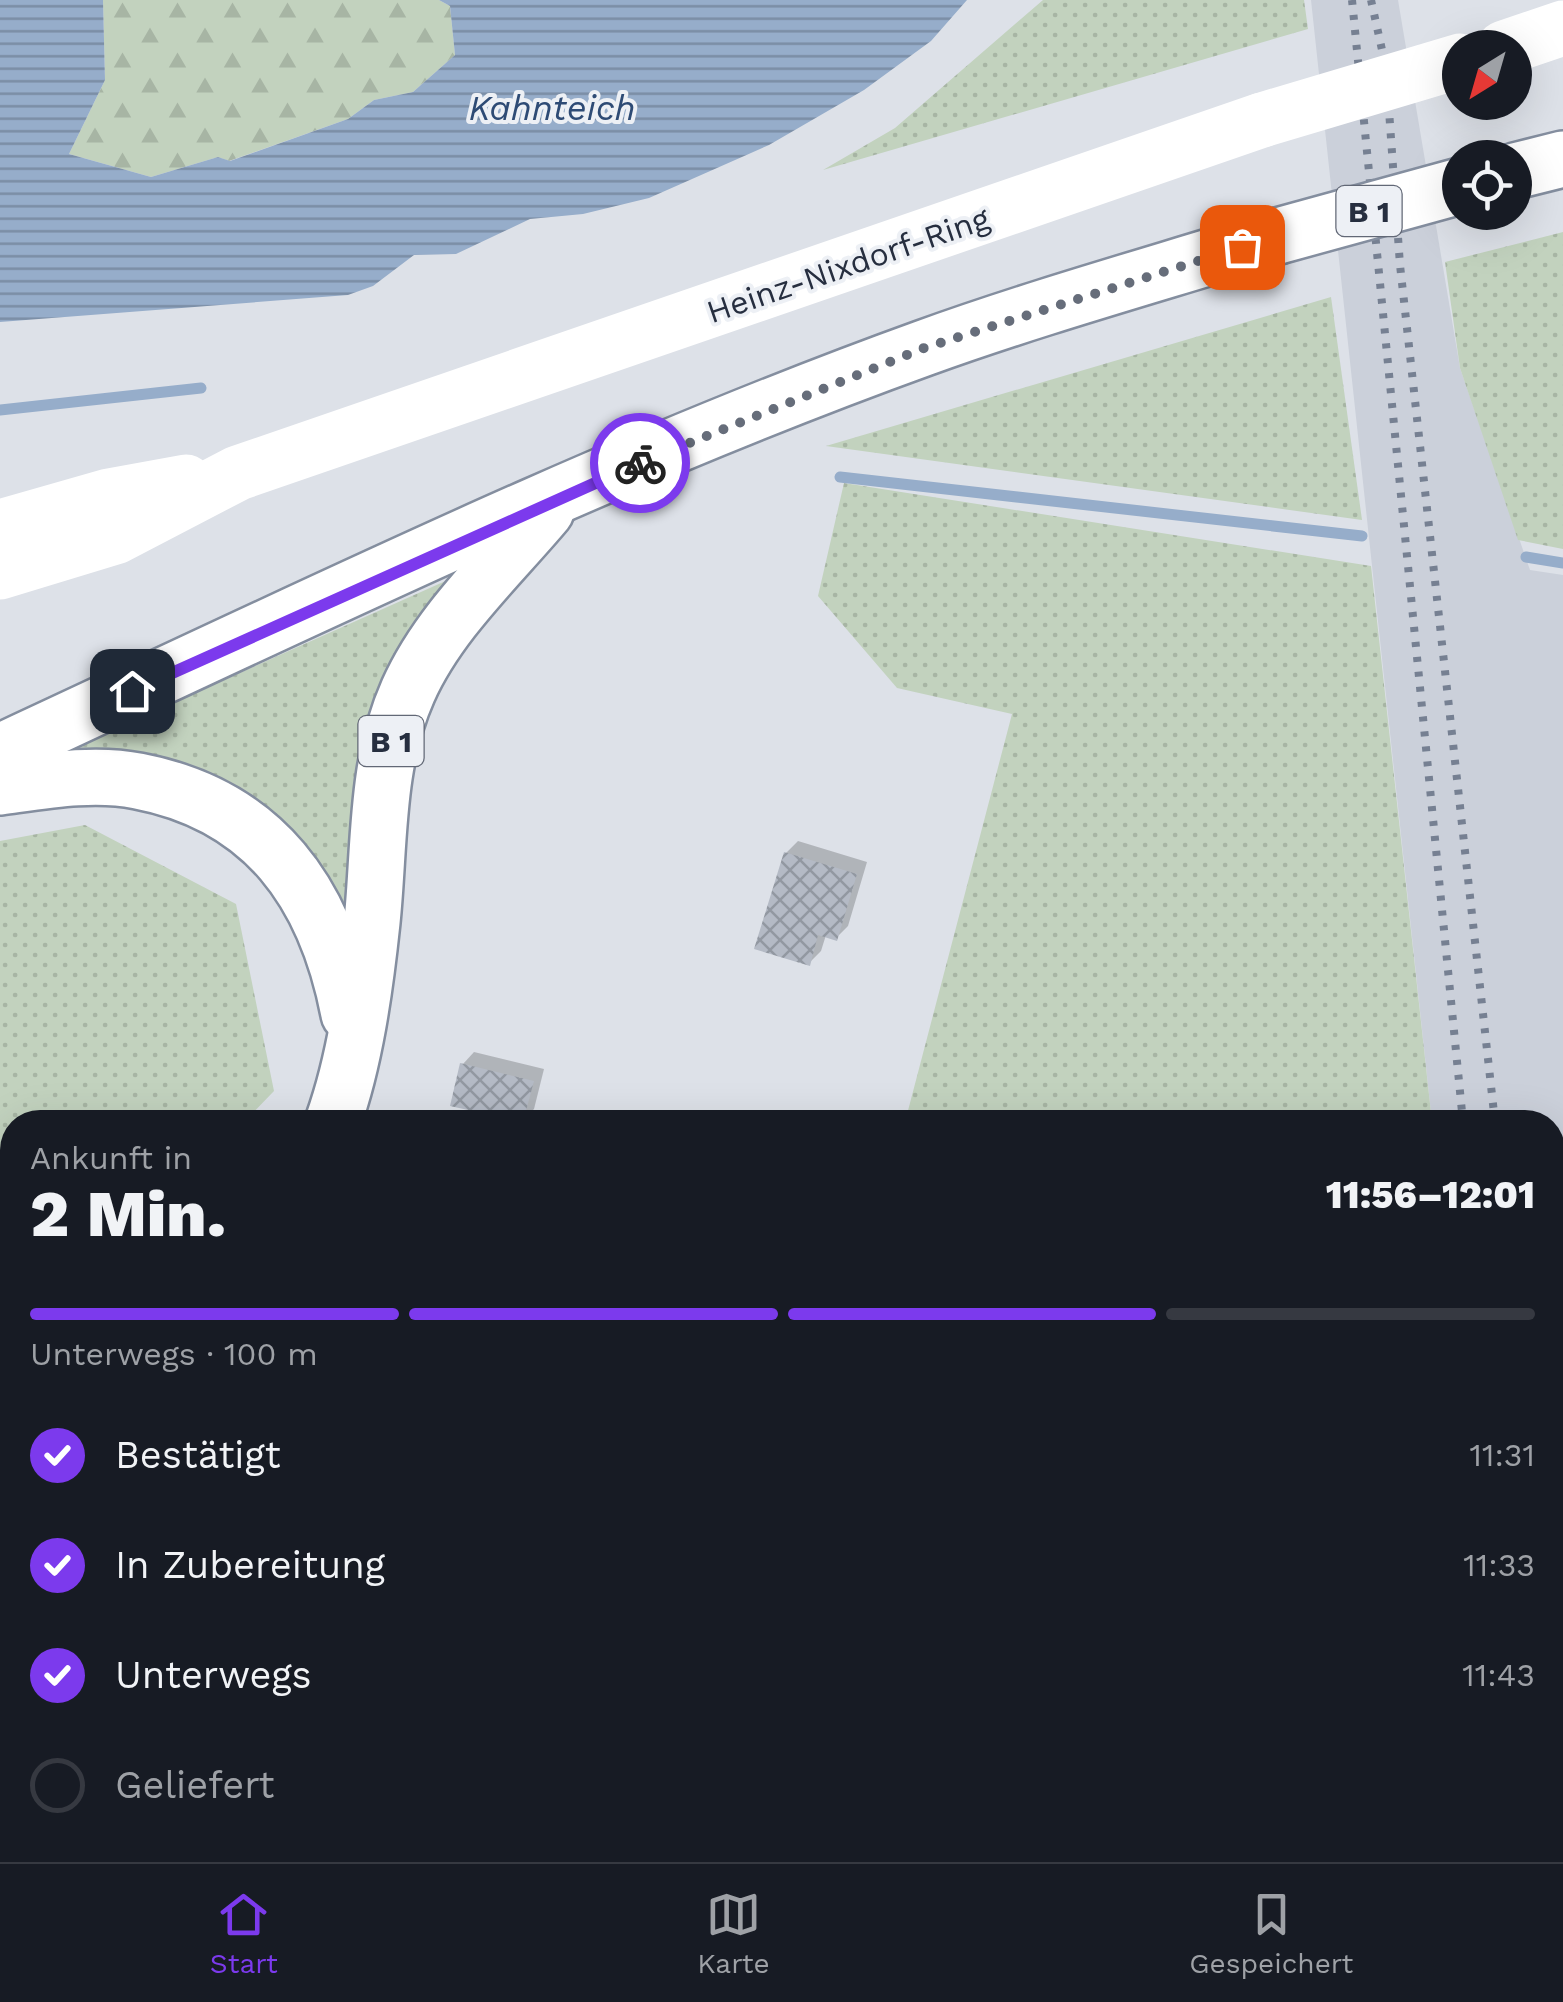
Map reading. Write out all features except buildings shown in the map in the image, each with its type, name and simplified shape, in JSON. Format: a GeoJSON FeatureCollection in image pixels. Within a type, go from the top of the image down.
{"type":"FeatureCollection","features":[{"type":"Feature","properties":{"kind":"main road"},"geometry":{"type":"LineString","coordinates":[[1532,39],[1563,28]]}},
{"type":"Feature","properties":{"kind":"main road","name":"Heinz-Nixdorf-Ring"},"geometry":{"type":"LineString","coordinates":[[0,572],[115,537],[238,474],[1262,120],[1442,66]]}},
{"type":"Feature","properties":{"kind":"main road"},"geometry":{"type":"LineString","coordinates":[[1532,167],[1563,159]]}},
{"type":"Feature","properties":{"kind":"main road","name":"B 1"},"geometry":{"type":"LineString","coordinates":[[0,752],[558,498],[924,348],[1278,236],[1442,191]]}},
{"type":"Feature","properties":{"kind":"main road","name":"Heinz-Nixdorf-Ring"},"geometry":{"type":"LineString","coordinates":[[0,527],[108,496],[238,474]]}},
{"type":"Feature","properties":{"kind":"main road","name":"B 1"},"geometry":{"type":"LineString","coordinates":[[353,1037],[372,923],[380,802],[389,748],[408,690],[437,641],[558,498]]}},
{"type":"Feature","properties":{"kind":"main road"},"geometry":{"type":"LineString","coordinates":[[0,787],[65,779],[135,780],[199,797],[249,827],[293,871],[340,964],[353,1037],[345,1089],[337,1110]]}},
{"type":"Feature","properties":{"kind":"shaded area"},"geometry":{"type":"Polygon","coordinates":[[[1311,0],[1398,0],[1460,368],[1530,570],[1563,575],[1563,1110],[1431,1110],[1311,0]]]}},
{"type":"Feature","properties":{"kind":"green space"},"geometry":{"type":"Polygon","coordinates":[[[103,0],[439,0],[450,6],[455,55],[413,92],[374,100],[348,119],[229,161],[218,157],[151,177],[69,154],[105,80],[103,0]]]}},
{"type":"Feature","properties":{"kind":"green space"},"geometry":{"type":"Polygon","coordinates":[[[1043,0],[1304,0],[1308,29],[823,170],[895,128],[1043,0]]]}},
{"type":"Feature","properties":{"kind":"green space"},"geometry":{"type":"Polygon","coordinates":[[[1563,232],[1563,549],[1518,540],[1460,368],[1445,262],[1563,232]]]}},
{"type":"Feature","properties":{"kind":"green space"},"geometry":{"type":"Polygon","coordinates":[[[1331,297],[1362,520],[826,446],[1331,297]]]}},
{"type":"Feature","properties":{"kind":"green space"},"geometry":{"type":"Polygon","coordinates":[[[844,483],[1371,566],[1431,1110],[908,1110],[1012,714],[897,688],[818,596],[844,483]]]}},
{"type":"Feature","properties":{"kind":"green space"},"geometry":{"type":"Polygon","coordinates":[[[450,579],[354,958],[273,830],[0,780],[450,579]]]}},
{"type":"Feature","properties":{"kind":"green space"},"geometry":{"type":"Polygon","coordinates":[[[85,825],[236,904],[274,1091],[256,1110],[0,1110],[0,841],[85,825]]]}},
{"type":"Feature","properties":{"kind":"water","name":"Kahnteich"},"geometry":{"type":"Polygon","coordinates":[[[0,0],[103,0],[105,80],[69,154],[151,177],[218,157],[230,161],[348,119],[374,100],[413,92],[455,55],[450,6],[439,0],[967,0],[931,41],[864,90],[769,145],[649,198],[583,214],[530,219],[456,254],[414,255],[373,286],[348,295],[0,322],[0,0]]]}},
{"type":"Feature","properties":{"kind":"waterway"},"geometry":{"type":"LineString","coordinates":[[0,410],[201,388]]}},
{"type":"Feature","properties":{"kind":"waterway"},"geometry":{"type":"LineString","coordinates":[[840,477],[1362,536]]}},
{"type":"Feature","properties":{"kind":"waterway"},"geometry":{"type":"LineString","coordinates":[[1526,557],[1563,563]]}},
{"type":"Feature","properties":{"kind":"railway"},"geometry":{"type":"LineString","coordinates":[[1352,0],[1462,1110]]}},
{"type":"Feature","properties":{"kind":"railway"},"geometry":{"type":"LineString","coordinates":[[1371,0],[1386,68],[1400,265],[1494,1110]]}},
{"type":"Feature","properties":{"kind":"way so far"},"geometry":{"type":"LineString","coordinates":[[640,463],[924,348],[1242,247]]}},
{"type":"Feature","properties":{"kind":"route"},"geometry":{"type":"LineString","coordinates":[[132,691],[331,598],[640,463]]}}]}
